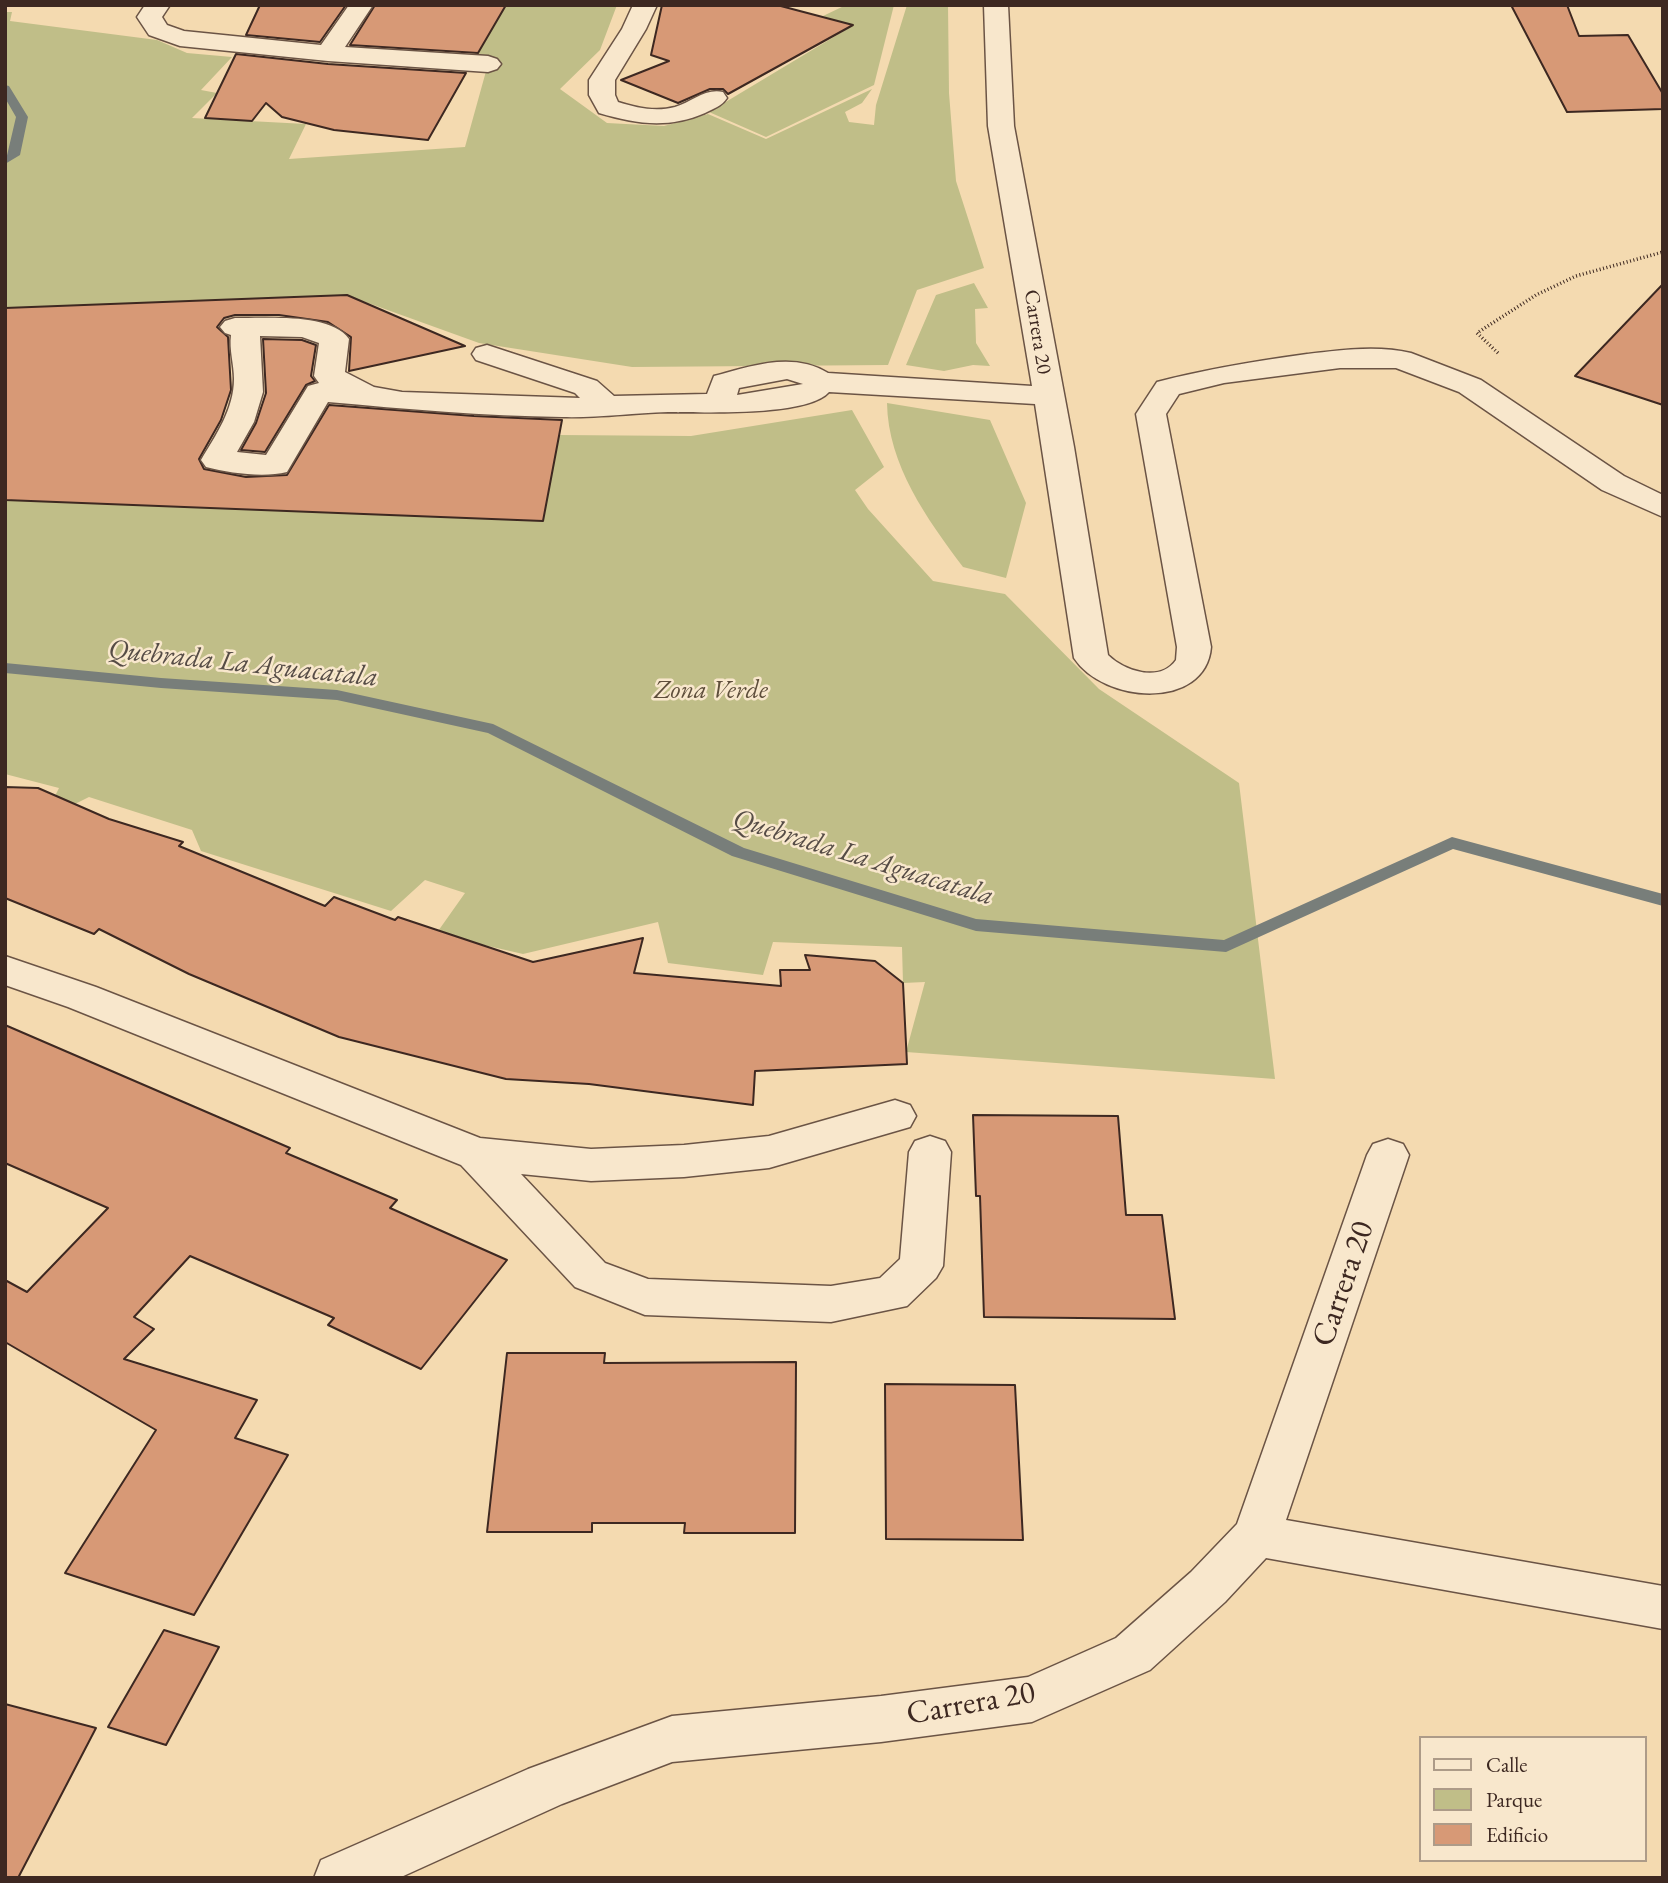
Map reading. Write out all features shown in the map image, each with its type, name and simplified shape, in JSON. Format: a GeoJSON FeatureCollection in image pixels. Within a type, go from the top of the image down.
{"type":"FeatureCollection","features":[{"type":"Feature","properties":{"kind":"street"},"geometry":{"type":"LineString","coordinates":[[158,5],[149,17],[158,30],[180,38],[328,53],[488,64]]}},
{"type":"Feature","properties":{"kind":"street"},"geometry":{"type":"LineString","coordinates":[[328,53],[361,5]]}},
{"type":"Feature","properties":{"kind":"street"},"geometry":{"type":"LineString","coordinates":[[645,5],[643,37],[602,80],[602,95],[608,107],[629,115],[662,118],[692,111],[715,98]]}},
{"type":"Feature","properties":{"kind":"street","name":"Carrera 20"},"geometry":{"type":"LineString","coordinates":[[996,5],[1001,126],[1091,658],[1101,670],[1127,682],[1155,684],[1184,673],[1192,664],[1194,647],[1151,414],[1167,388],[1224,374],[1340,359],[1400,359],[1470,386],[1613,482],[1663,507]]}},
{"type":"Feature","properties":{"kind":"street"},"geometry":{"type":"LineString","coordinates":[[379,397],[348,388],[328,376],[334,339],[306,328],[241,327],[249,381],[241,419],[217,460],[275,465],[319,392],[402,401],[541,407],[740,404],[801,395],[814,390],[821,383],[1047,396]]}},
{"type":"Feature","properties":{"kind":"street"},"geometry":{"type":"LineString","coordinates":[[487,354],[586,387],[607,405]]}},
{"type":"Feature","properties":{"kind":"street"},"geometry":{"type":"LineString","coordinates":[[5,970],[82,997],[476,1154],[592,1164],[684,1161],[769,1152],[895,1116]]}},
{"type":"Feature","properties":{"kind":"street"},"geometry":{"type":"LineString","coordinates":[[476,1154],[590,1275],[645,1297],[831,1304],[891,1294],[921,1266],[930,1152]]}},
{"type":"Feature","properties":{"kind":"street","name":"Carrera 20"},"geometry":{"type":"LineString","coordinates":[[340,1878],[547,1786],[672,1739],[881,1719],[1032,1699],[1133,1654],[1208,1587],[1257,1536],[1388,1155]]}},
{"type":"Feature","properties":{"kind":"street"},"geometry":{"type":"LineString","coordinates":[[1257,1536],[1663,1608]]}},
{"type":"Feature","properties":{"kind":"path"},"geometry":{"type":"LineString","coordinates":[[1506,361],[1477,333],[1536,295],[1576,276],[1663,252]]}},
{"type":"Feature","properties":{"kind":"green space"},"geometry":{"type":"Polygon","coordinates":[[[504,5],[617,5],[600,50],[560,89],[607,123],[664,126],[708,114],[766,139],[872,89],[862,103],[845,112],[849,122],[874,125],[876,105],[907,5],[948,5],[949,93],[956,181],[984,268],[917,290],[888,365],[632,367],[479,343],[346,295],[5,308],[5,12],[12,12],[10,21],[157,40],[187,53],[232,57],[201,90],[217,93],[192,118],[306,124],[289,159],[465,147],[488,64],[475,54],[504,5]]]}},
{"type":"Feature","properties":{"kind":"green space"},"geometry":{"type":"Polygon","coordinates":[[[846,5],[894,5],[874,85],[766,137],[709,112],[852,26],[823,16],[846,5]]]}},
{"type":"Feature","properties":{"kind":"green space"},"geometry":{"type":"Polygon","coordinates":[[[974,283],[988,308],[975,309],[976,343],[990,366],[973,365],[944,371],[906,365],[936,295],[974,283]]]}},
{"type":"Feature","properties":{"kind":"green space"},"geometry":{"type":"Polygon","coordinates":[[[887,403],[990,420],[1026,503],[1006,578],[963,567],[936,530],[902,469],[889,426],[887,403]]]}},
{"type":"Feature","properties":{"kind":"green space","name":"Zona Verde"},"geometry":{"type":"Polygon","coordinates":[[[852,410],[884,467],[855,490],[868,509],[933,581],[1005,594],[1099,689],[1239,783],[1275,1079],[906,1052],[925,982],[903,983],[902,947],[773,942],[763,975],[668,963],[658,922],[523,954],[436,934],[465,893],[425,880],[391,911],[201,851],[192,830],[89,797],[43,820],[59,788],[5,774],[5,500],[542,521],[559,435],[691,436],[852,410]]]}},
{"type":"Feature","properties":{"kind":"building"},"geometry":{"type":"Polygon","coordinates":[[[260,5],[346,5],[320,42],[246,35],[260,5]]]}},
{"type":"Feature","properties":{"kind":"building"},"geometry":{"type":"Polygon","coordinates":[[[375,5],[506,5],[478,53],[350,45],[375,5]]]}},
{"type":"Feature","properties":{"kind":"building"},"geometry":{"type":"Polygon","coordinates":[[[662,5],[777,5],[853,25],[728,94],[723,89],[710,89],[678,103],[621,80],[669,61],[651,55],[662,5]]]}},
{"type":"Feature","properties":{"kind":"building"},"geometry":{"type":"Polygon","coordinates":[[[1511,5],[1567,5],[1579,36],[1628,35],[1663,94],[1663,109],[1567,112],[1511,5]]]}},
{"type":"Feature","properties":{"kind":"building"},"geometry":{"type":"Polygon","coordinates":[[[236,54],[328,64],[466,73],[428,140],[334,130],[282,117],[266,103],[252,121],[205,118],[236,54]]]}},
{"type":"Feature","properties":{"kind":"building"},"geometry":{"type":"Polygon","coordinates":[[[1663,284],[1663,405],[1575,376],[1663,284]]]}},
{"type":"Feature","properties":{"kind":"building"},"geometry":{"type":"Polygon","coordinates":[[[347,295],[465,346],[349,371],[351,337],[328,322],[279,315],[235,315],[224,318],[217,327],[228,337],[231,390],[221,420],[199,459],[204,469],[246,477],[287,475],[329,405],[562,420],[543,521],[5,500],[5,308],[347,295]]]}},
{"type":"Feature","properties":{"kind":"building"},"geometry":{"type":"Polygon","coordinates":[[[263,339],[302,340],[316,345],[311,376],[315,381],[306,385],[265,452],[241,450],[256,423],[266,393],[263,339]]]}},
{"type":"Feature","properties":{"kind":"building"},"geometry":{"type":"Polygon","coordinates":[[[5,787],[38,788],[109,819],[183,842],[179,846],[325,906],[334,897],[395,920],[398,917],[533,962],[643,938],[634,973],[781,986],[780,970],[810,970],[805,955],[875,961],[903,983],[907,1064],[755,1071],[753,1105],[589,1084],[506,1079],[339,1037],[189,974],[99,929],[94,934],[5,898],[5,787]]]}},
{"type":"Feature","properties":{"kind":"building"},"geometry":{"type":"Polygon","coordinates":[[[5,1025],[290,1148],[286,1153],[397,1200],[390,1208],[507,1260],[421,1369],[328,1325],[334,1318],[190,1256],[134,1317],[154,1329],[124,1359],[257,1400],[235,1438],[288,1455],[194,1615],[65,1573],[156,1430],[5,1342],[5,1280],[27,1292],[108,1208],[5,1163],[5,1025]]]}},
{"type":"Feature","properties":{"kind":"building"},"geometry":{"type":"Polygon","coordinates":[[[973,1115],[1118,1116],[1126,1215],[1162,1215],[1175,1319],[984,1317],[980,1196],[976,1196],[973,1115]]]}},
{"type":"Feature","properties":{"kind":"building"},"geometry":{"type":"Polygon","coordinates":[[[507,1353],[605,1353],[604,1363],[796,1362],[795,1533],[684,1533],[685,1523],[592,1523],[592,1532],[487,1532],[507,1353]]]}},
{"type":"Feature","properties":{"kind":"building"},"geometry":{"type":"Polygon","coordinates":[[[885,1384],[1015,1385],[1023,1540],[886,1539],[885,1384]]]}},
{"type":"Feature","properties":{"kind":"building"},"geometry":{"type":"Polygon","coordinates":[[[164,1630],[219,1647],[166,1745],[108,1727],[164,1630]]]}},
{"type":"Feature","properties":{"kind":"building"},"geometry":{"type":"Polygon","coordinates":[[[5,1704],[96,1728],[18,1878],[5,1878],[5,1704]]]}},
{"type":"Feature","properties":{"kind":"waterway","name":"Quebrada La Aguacatala"},"geometry":{"type":"LineString","coordinates":[[5,88],[22,117],[14,155],[5,160]]}},
{"type":"Feature","properties":{"kind":"waterway","name":"Quebrada La Aguacatala"},"geometry":{"type":"LineString","coordinates":[[5,668],[161,683],[337,695],[493,729],[738,852],[976,925],[1226,946],[1452,843],[1663,900]]}}]}
